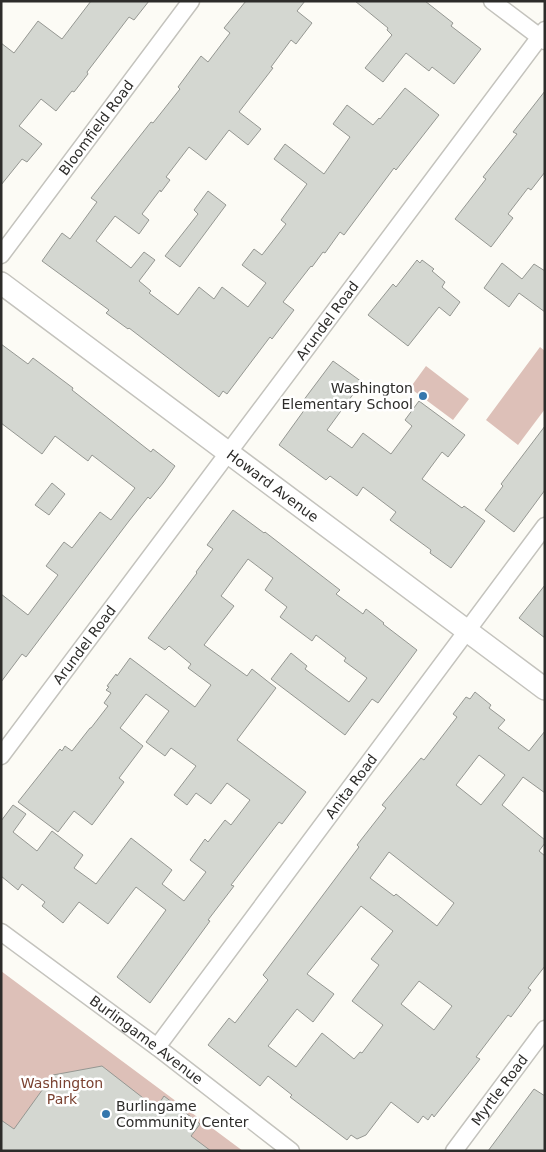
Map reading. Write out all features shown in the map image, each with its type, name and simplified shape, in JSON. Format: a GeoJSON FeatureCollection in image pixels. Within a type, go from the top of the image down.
{"type":"FeatureCollection","features":[{"type":"Feature","properties":{"kind":"street","name":"Bloomfield Road"},"geometry":{"type":"LineString","coordinates":[[1,255],[191,1]]}},
{"type":"Feature","properties":{"kind":"street"},"geometry":{"type":"LineString","coordinates":[[492,1],[543,36]]}},
{"type":"Feature","properties":{"kind":"street","name":"Arundel Road"},"geometry":{"type":"LineString","coordinates":[[1,756],[543,36]]}},
{"type":"Feature","properties":{"kind":"street","name":"Howard Avenue"},"geometry":{"type":"LineString","coordinates":[[1,283],[545,689]]}},
{"type":"Feature","properties":{"kind":"street","name":"Anita Road"},"geometry":{"type":"LineString","coordinates":[[157,1047],[545,526]]}},
{"type":"Feature","properties":{"kind":"street","name":"Burlingame Avenue"},"geometry":{"type":"LineString","coordinates":[[1,932],[157,1047],[291,1151]]}},
{"type":"Feature","properties":{"kind":"street","name":"Myrtle Road"},"geometry":{"type":"LineString","coordinates":[[454,1151],[545,1030]]}},
{"type":"Feature","properties":{"kind":"green space"},"geometry":{"type":"Polygon","coordinates":[[[540,347],[545,351],[545,409],[518,445],[486,420],[540,347]]]}},
{"type":"Feature","properties":{"kind":"green space"},"geometry":{"type":"Polygon","coordinates":[[[426,366],[469,399],[453,420],[410,388],[426,366]]]}},
{"type":"Feature","properties":{"kind":"green space","name":"Washington Park"},"geometry":{"type":"Polygon","coordinates":[[[1,971],[243,1151],[1,1151],[1,971]]]}},
{"type":"Feature","properties":{"kind":"building"},"geometry":{"type":"Polygon","coordinates":[[[91,1],[149,1],[134,20],[129,17],[87,72],[88,74],[56,111],[41,99],[19,126],[42,144],[27,162],[22,159],[1,185],[1,43],[14,53],[38,21],[62,39],[91,1]]]}},
{"type":"Feature","properties":{"kind":"building"},"geometry":{"type":"Polygon","coordinates":[[[246,1],[305,1],[297,11],[312,23],[296,44],[291,40],[271,67],[273,68],[239,112],[261,129],[248,145],[229,130],[206,160],[189,147],[166,177],[170,180],[142,214],[149,220],[139,234],[115,216],[96,241],[131,268],[144,252],[155,260],[139,281],[151,291],[149,293],[178,315],[199,287],[214,299],[222,287],[248,307],[266,283],[242,265],[254,249],[262,255],[286,224],[281,220],[307,184],[274,159],[285,144],[324,174],[350,137],[333,124],[347,105],[373,125],[405,88],[439,115],[396,170],[394,168],[344,235],[340,232],[325,253],[323,252],[311,266],[283,302],[294,310],[272,339],[270,337],[227,394],[223,391],[219,397],[129,328],[106,313],[109,310],[42,261],[62,233],[70,239],[97,202],[91,198],[151,122],[153,123],[180,89],[178,87],[201,56],[208,62],[230,33],[224,28],[246,1]]]}},
{"type":"Feature","properties":{"kind":"building"},"geometry":{"type":"Polygon","coordinates":[[[355,1],[425,1],[453,23],[451,26],[481,49],[454,84],[432,67],[429,71],[406,53],[383,82],[365,68],[392,35],[387,30],[388,28],[355,1]]]}},
{"type":"Feature","properties":{"kind":"building"},"geometry":{"type":"Polygon","coordinates":[[[545,91],[545,172],[531,190],[528,188],[508,214],[513,218],[491,247],[455,219],[486,179],[483,177],[517,134],[513,132],[545,91]]]}},
{"type":"Feature","properties":{"kind":"building"},"geometry":{"type":"Polygon","coordinates":[[[208,191],[226,205],[180,267],[165,256],[198,214],[194,210],[208,191]]]}},
{"type":"Feature","properties":{"kind":"building"},"geometry":{"type":"Polygon","coordinates":[[[417,260],[420,263],[422,260],[434,269],[432,271],[445,282],[442,287],[460,302],[450,316],[439,307],[408,346],[368,315],[393,284],[396,287],[417,260]]]}},
{"type":"Feature","properties":{"kind":"building"},"geometry":{"type":"Polygon","coordinates":[[[502,263],[522,279],[534,264],[545,271],[545,312],[519,293],[509,307],[484,288],[502,263]]]}},
{"type":"Feature","properties":{"kind":"building"},"geometry":{"type":"Polygon","coordinates":[[[1,344],[28,364],[33,358],[151,452],[153,449],[175,466],[150,499],[148,497],[129,521],[26,657],[22,654],[1,682],[1,594],[28,615],[58,575],[46,566],[64,542],[72,548],[100,512],[111,520],[135,488],[92,455],[88,461],[55,436],[42,454],[1,423],[1,344]]]}},
{"type":"Feature","properties":{"kind":"building"},"geometry":{"type":"Polygon","coordinates":[[[333,361],[362,382],[327,430],[352,448],[363,433],[391,454],[412,426],[405,420],[419,401],[465,435],[448,457],[442,452],[422,479],[462,508],[464,506],[485,521],[451,568],[430,553],[431,550],[390,520],[396,512],[363,487],[357,496],[330,476],[326,480],[279,445],[305,409],[300,405],[333,361]]]}},
{"type":"Feature","properties":{"kind":"building"},"geometry":{"type":"Polygon","coordinates":[[[545,426],[545,490],[514,532],[485,510],[503,486],[501,484],[545,426]]]}},
{"type":"Feature","properties":{"kind":"building"},"geometry":{"type":"Polygon","coordinates":[[[52,483],[65,494],[49,515],[35,505],[52,483]]]}},
{"type":"Feature","properties":{"kind":"building"},"geometry":{"type":"Polygon","coordinates":[[[233,510],[265,532],[340,590],[336,594],[363,614],[366,609],[417,650],[378,703],[372,699],[345,735],[271,679],[291,653],[307,666],[305,669],[349,702],[367,678],[344,661],[346,658],[316,635],[312,641],[280,617],[287,607],[265,590],[273,578],[248,559],[221,596],[234,606],[204,645],[247,676],[252,669],[276,688],[237,740],[306,792],[282,824],[279,822],[231,885],[234,886],[150,1003],[117,977],[166,910],[136,887],[108,924],[79,902],[63,923],[42,906],[45,902],[22,884],[18,890],[1,876],[1,821],[13,805],[26,814],[13,832],[37,851],[52,831],[83,855],[74,868],[96,884],[131,838],[172,870],[162,884],[184,901],[206,872],[190,860],[205,839],[208,842],[225,820],[231,825],[250,800],[227,783],[211,804],[196,793],[187,805],[174,795],[196,766],[171,748],[165,756],[146,742],[169,711],[146,694],[120,728],[143,746],[119,778],[124,782],[92,825],[74,811],[58,832],[18,802],[60,749],[62,751],[65,746],[72,751],[91,728],[108,706],[104,703],[111,693],[106,690],[109,687],[107,686],[130,658],[195,707],[211,685],[188,668],[191,664],[169,646],[165,650],[148,638],[213,549],[207,545],[233,510]]]}},
{"type":"Feature","properties":{"kind":"building"},"geometry":{"type":"Polygon","coordinates":[[[545,585],[545,638],[519,618],[545,585]]]}},
{"type":"Feature","properties":{"kind":"building"},"geometry":{"type":"Polygon","coordinates":[[[475,692],[491,705],[489,708],[505,720],[498,728],[529,751],[545,731],[545,793],[523,777],[502,805],[545,840],[539,851],[545,856],[545,966],[528,988],[531,990],[511,1017],[508,1015],[476,1057],[480,1059],[434,1117],[432,1114],[428,1120],[423,1116],[418,1123],[391,1102],[366,1135],[357,1139],[351,1135],[347,1140],[290,1097],[292,1095],[268,1076],[260,1086],[208,1045],[229,1018],[235,1023],[268,980],[263,975],[359,847],[357,845],[386,808],[382,805],[421,758],[424,760],[457,717],[453,714],[466,697],[470,699],[475,692]],[[479,755],[456,785],[481,805],[505,775],[479,755]],[[389,852],[370,878],[394,896],[396,894],[437,926],[454,903],[389,852]],[[361,906],[307,974],[334,994],[313,1022],[297,1009],[268,1046],[296,1067],[322,1033],[354,1059],[360,1052],[362,1053],[383,1025],[352,1001],[379,965],[371,959],[393,931],[361,906]],[[419,981],[401,1004],[434,1030],[452,1006],[419,981]]]}},
{"type":"Feature","properties":{"kind":"building","name":"Burlingame Community Center"},"geometry":{"type":"Polygon","coordinates":[[[102,1066],[156,1108],[164,1096],[200,1124],[191,1136],[211,1151],[1,1151],[1,1120],[14,1129],[53,1075],[102,1066]]]}},
{"type":"Feature","properties":{"kind":"building"},"geometry":{"type":"Polygon","coordinates":[[[534,1089],[545,1096],[545,1151],[488,1151],[534,1089]]]}},
{"type":"Feature","properties":{"kind":"place","name":"Washington Elementary School"},"geometry":{"type":"Point","coordinates":[423,396]}},
{"type":"Feature","properties":{"kind":"place","name":"Burlingame Community Center"},"geometry":{"type":"Point","coordinates":[106,1114]}}]}
